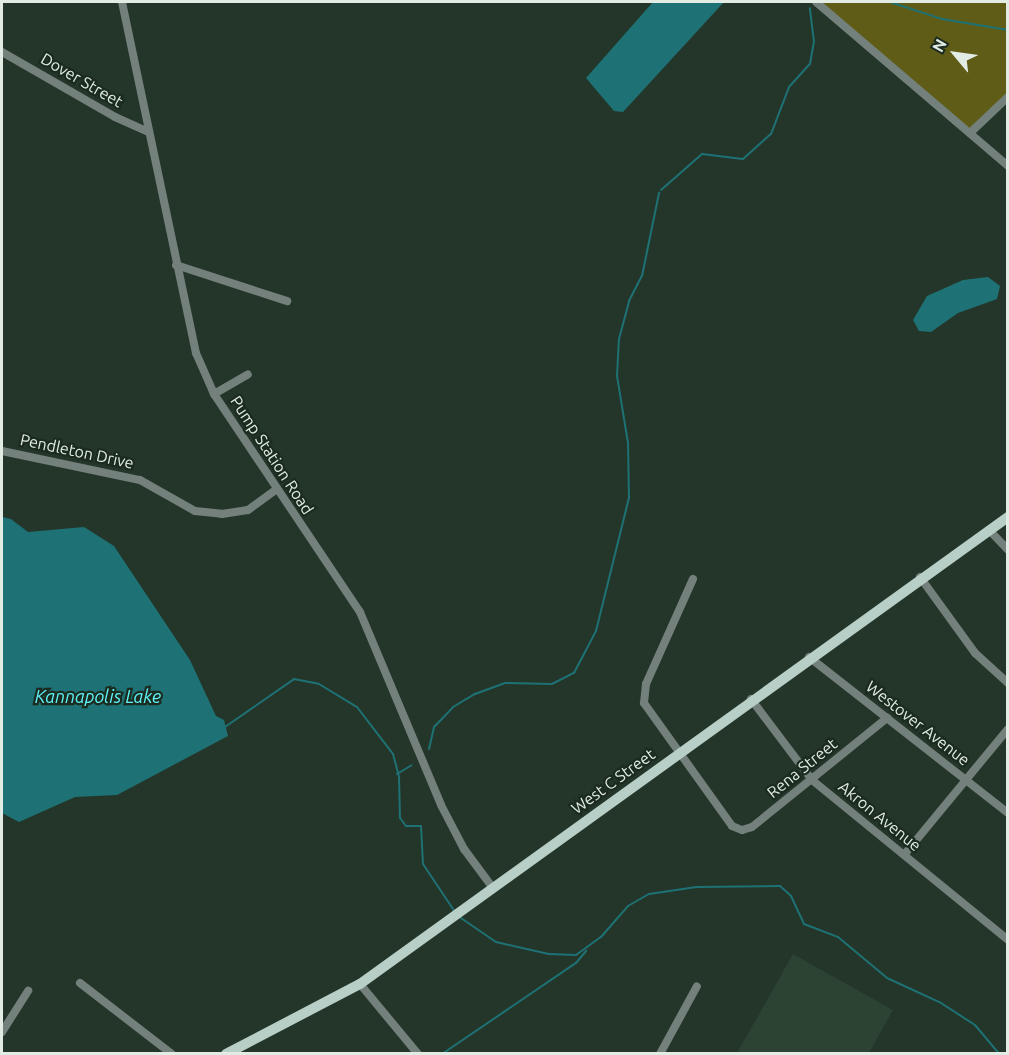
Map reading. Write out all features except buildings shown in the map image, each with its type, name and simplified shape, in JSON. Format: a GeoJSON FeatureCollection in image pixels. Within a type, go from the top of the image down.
{"type":"FeatureCollection","features":[{"type":"Feature","properties":{"kind":"main road","name":"West C Street"},"geometry":{"type":"LineString","coordinates":[[226,1053],[360,984],[920,577],[1008,517]]}},
{"type":"Feature","properties":{"kind":"street","name":"Pump Station Road"},"geometry":{"type":"LineString","coordinates":[[122,2],[196,353],[214,394],[276,490],[360,612],[441,806],[464,849],[493,888]]}},
{"type":"Feature","properties":{"kind":"street"},"geometry":{"type":"LineString","coordinates":[[816,2],[1008,166]]}},
{"type":"Feature","properties":{"kind":"street","name":"Dover Street"},"geometry":{"type":"LineString","coordinates":[[2,52],[115,117],[149,132]]}},
{"type":"Feature","properties":{"kind":"street"},"geometry":{"type":"LineString","coordinates":[[970,133],[1008,97]]}},
{"type":"Feature","properties":{"kind":"street"},"geometry":{"type":"LineString","coordinates":[[176,265],[287,301]]}},
{"type":"Feature","properties":{"kind":"street"},"geometry":{"type":"LineString","coordinates":[[214,394],[248,374]]}},
{"type":"Feature","properties":{"kind":"street","name":"Pendleton Drive"},"geometry":{"type":"LineString","coordinates":[[2,452],[140,480],[195,511],[222,514],[248,510],[276,490]]}},
{"type":"Feature","properties":{"kind":"street"},"geometry":{"type":"LineString","coordinates":[[989,530],[1008,550]]}},
{"type":"Feature","properties":{"kind":"street"},"geometry":{"type":"LineString","coordinates":[[920,577],[975,653],[1008,683]]}},
{"type":"Feature","properties":{"kind":"street"},"geometry":{"type":"LineString","coordinates":[[680,752],[644,703],[646,684],[693,579]]}},
{"type":"Feature","properties":{"kind":"street","name":"Westover Avenue"},"geometry":{"type":"LineString","coordinates":[[810,657],[1008,813]]}},
{"type":"Feature","properties":{"kind":"street","name":"Akron Avenue"},"geometry":{"type":"LineString","coordinates":[[751,699],[812,780],[1006,935]]}},
{"type":"Feature","properties":{"kind":"street","name":"Rena Street"},"geometry":{"type":"LineString","coordinates":[[680,752],[732,826],[742,830],[752,827],[887,718]]}},
{"type":"Feature","properties":{"kind":"street"},"geometry":{"type":"LineString","coordinates":[[904,855],[1008,729]]}},
{"type":"Feature","properties":{"kind":"street"},"geometry":{"type":"LineString","coordinates":[[80,983],[172,1053]]}},
{"type":"Feature","properties":{"kind":"street"},"geometry":{"type":"LineString","coordinates":[[360,984],[418,1053]]}},
{"type":"Feature","properties":{"kind":"street"},"geometry":{"type":"LineString","coordinates":[[660,1053],[697,986]]}},
{"type":"Feature","properties":{"kind":"street"},"geometry":{"type":"LineString","coordinates":[[2,1032],[28,991]]}},
{"type":"Feature","properties":{"kind":"shaded area"},"geometry":{"type":"Polygon","coordinates":[[[815,2],[1007,2],[1007,98],[970,133],[815,2]]]}},
{"type":"Feature","properties":{"kind":"shaded area"},"geometry":{"type":"Polygon","coordinates":[[[793,954],[893,1010],[869,1053],[737,1053],[793,954]]]}},
{"type":"Feature","properties":{"kind":"water"},"geometry":{"type":"Polygon","coordinates":[[[653,2],[724,2],[623,112],[614,111],[586,78],[653,2]]]}},
{"type":"Feature","properties":{"kind":"water"},"geometry":{"type":"Polygon","coordinates":[[[988,277],[1000,286],[997,299],[958,313],[931,332],[919,331],[913,320],[927,296],[963,280],[988,277]]]}},
{"type":"Feature","properties":{"kind":"water","name":"Kannapolis Lake"},"geometry":{"type":"Polygon","coordinates":[[[2,517],[11,519],[28,532],[84,527],[114,546],[190,660],[216,716],[224,720],[228,736],[117,795],[75,797],[19,822],[2,813],[2,517]]]}},
{"type":"Feature","properties":{"kind":"waterway"},"geometry":{"type":"LineString","coordinates":[[890,2],[942,19],[1008,30]]}},
{"type":"Feature","properties":{"kind":"waterway"},"geometry":{"type":"LineString","coordinates":[[661,190],[702,154],[743,159],[771,134],[789,87],[810,64],[814,42],[810,8]]}},
{"type":"Feature","properties":{"kind":"waterway"},"geometry":{"type":"LineString","coordinates":[[429,749],[434,727],[453,707],[475,694],[505,683],[552,684],[574,673],[596,631],[629,498],[628,443],[617,376],[619,339],[629,301],[642,276],[659,193]]}},
{"type":"Feature","properties":{"kind":"waterway"},"geometry":{"type":"LineString","coordinates":[[225,727],[294,679],[319,684],[357,707],[393,754],[399,777],[400,818],[406,826],[421,826],[423,864],[455,912]]}},
{"type":"Feature","properties":{"kind":"waterway"},"geometry":{"type":"LineString","coordinates":[[397,774],[412,765]]}},
{"type":"Feature","properties":{"kind":"waterway"},"geometry":{"type":"LineString","coordinates":[[458,916],[496,942],[549,954],[576,955],[601,937],[628,906],[649,894],[696,887],[780,886],[791,896],[804,924],[838,937],[887,978],[941,1003],[975,1025],[999,1054]]}},
{"type":"Feature","properties":{"kind":"waterway"},"geometry":{"type":"LineString","coordinates":[[442,1054],[576,963],[586,951]]}}]}
